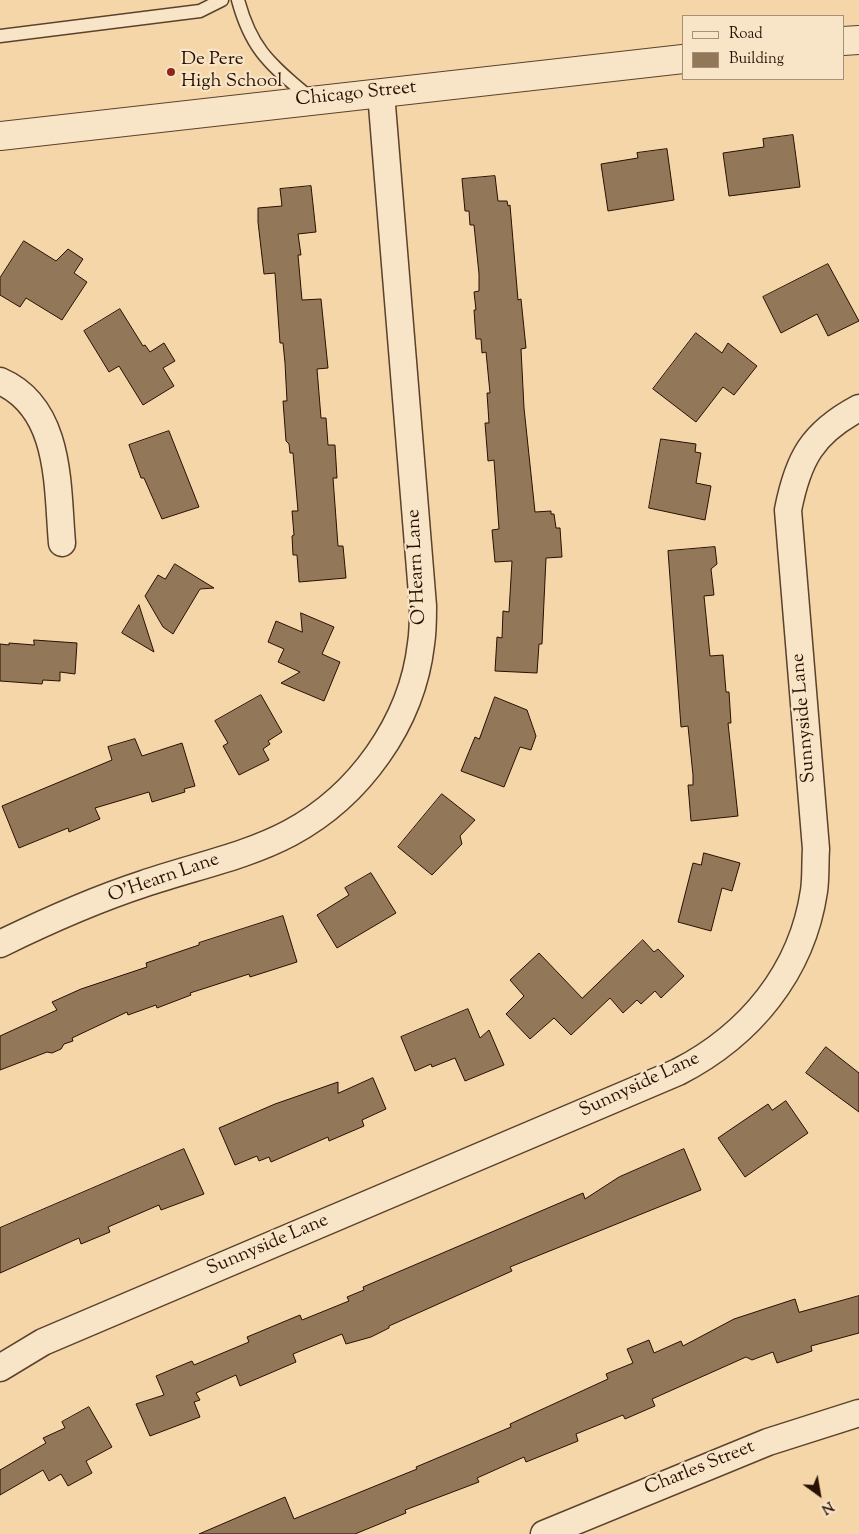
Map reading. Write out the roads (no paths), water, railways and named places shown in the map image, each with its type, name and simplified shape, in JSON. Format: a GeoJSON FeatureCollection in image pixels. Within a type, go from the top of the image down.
{"type":"FeatureCollection","features":[{"type":"Feature","properties":{"kind":"street"},"geometry":{"type":"LineString","coordinates":[[844,41],[859,40]]}},
{"type":"Feature","properties":{"kind":"street","name":"Chicago Street"},"geometry":{"type":"LineString","coordinates":[[0,136],[682,59]]}},
{"type":"Feature","properties":{"kind":"street","name":"O'Hearn Lane"},"geometry":{"type":"LineString","coordinates":[[0,944],[48,921],[142,884],[249,850],[289,833],[323,812],[352,786],[378,756],[398,720],[412,684],[421,645],[423,606],[381,93]]}},
{"type":"Feature","properties":{"kind":"street"},"geometry":{"type":"LineString","coordinates":[[0,381],[21,394],[36,411],[47,430],[54,453],[62,543]]}},
{"type":"Feature","properties":{"kind":"street","name":"Sunnyside Lane"},"geometry":{"type":"LineString","coordinates":[[0,1368],[43,1342],[678,1072],[724,1044],[752,1020],[773,994],[791,963],[806,926],[814,890],[816,849],[788,510],[794,478],[802,459],[822,433],[841,417],[859,408]]}},
{"type":"Feature","properties":{"kind":"street","name":"Charles Street"},"geometry":{"type":"LineString","coordinates":[[544,1534],[759,1446],[859,1413]]}},
{"type":"Feature","properties":{"kind":"lane"},"geometry":{"type":"LineString","coordinates":[[0,36],[200,11],[222,0]]}},
{"type":"Feature","properties":{"kind":"lane"},"geometry":{"type":"LineString","coordinates":[[238,0],[245,26],[266,60],[313,100]]}},
{"type":"Feature","properties":{"kind":"place","name":"De Pere High School"},"geometry":{"type":"Point","coordinates":[171,72]}}]}
